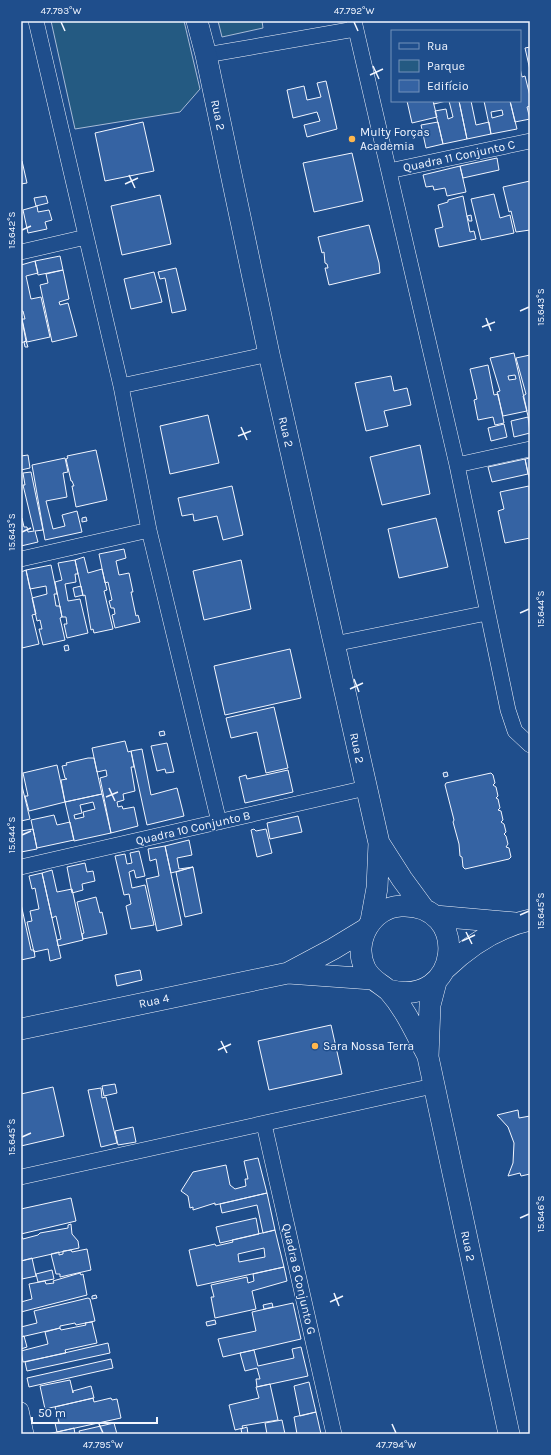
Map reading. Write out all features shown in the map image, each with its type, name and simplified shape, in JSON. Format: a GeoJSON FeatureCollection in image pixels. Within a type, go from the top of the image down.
{"type":"FeatureCollection","features":[{"type":"Feature","properties":{"kind":"street"},"geometry":{"type":"LineString","coordinates":[[36,21],[121,386],[149,530],[219,822]]}},
{"type":"Feature","properties":{"kind":"street","name":"Rua 2"},"geometry":{"type":"LineString","coordinates":[[197,21],[206,55],[269,354],[379,843]]}},
{"type":"Feature","properties":{"kind":"street"},"geometry":{"type":"LineString","coordinates":[[206,55],[354,25],[458,464],[508,710],[515,730],[530,745]]}},
{"type":"Feature","properties":{"kind":"street","name":"Quadra 11 Conjunto C"},"geometry":{"type":"LineString","coordinates":[[389,171],[530,140]]}},
{"type":"Feature","properties":{"kind":"street"},"geometry":{"type":"LineString","coordinates":[[21,252],[86,237]]}},
{"type":"Feature","properties":{"kind":"street"},"geometry":{"type":"LineString","coordinates":[[121,386],[269,354]]}},
{"type":"Feature","properties":{"kind":"street"},"geometry":{"type":"LineString","coordinates":[[458,464],[530,448]]}},
{"type":"Feature","properties":{"kind":"street"},"geometry":{"type":"LineString","coordinates":[[21,559],[149,530]]}},
{"type":"Feature","properties":{"kind":"street"},"geometry":{"type":"LineString","coordinates":[[334,644],[488,613]]}},
{"type":"Feature","properties":{"kind":"street","name":"Quadra 10 Conjunto B"},"geometry":{"type":"LineString","coordinates":[[21,867],[366,788]]}},
{"type":"Feature","properties":{"kind":"street"},"geometry":{"type":"LineString","coordinates":[[379,843],[402,879],[430,913],[444,927],[449,941],[450,955],[430,1005],[428,1057]]}},
{"type":"Feature","properties":{"kind":"street"},"geometry":{"type":"LineString","coordinates":[[379,843],[377,888],[369,925],[361,942],[361,955],[365,968],[406,1016],[428,1057]]}},
{"type":"Feature","properties":{"kind":"street"},"geometry":{"type":"LineString","coordinates":[[288,973],[333,949],[369,925],[382,911],[396,906],[410,905],[430,913],[523,922]]}},
{"type":"Feature","properties":{"kind":"street"},"geometry":{"type":"LineString","coordinates":[[288,973],[380,985],[400,994],[413,993],[425,989],[459,956],[476,944],[523,922]]}},
{"type":"Feature","properties":{"kind":"street","name":"Rua 4"},"geometry":{"type":"LineString","coordinates":[[21,1030],[288,973]]}},
{"type":"Feature","properties":{"kind":"street","name":"Rua 2"},"geometry":{"type":"LineString","coordinates":[[428,1057],[433,1086],[509,1434]]}},
{"type":"Feature","properties":{"kind":"street"},"geometry":{"type":"LineString","coordinates":[[21,1177],[433,1086]]}},
{"type":"Feature","properties":{"kind":"street","name":"Quadra 8 Conjunto G"},"geometry":{"type":"LineString","coordinates":[[264,1124],[334,1434]]}},
{"type":"Feature","properties":{"kind":"street"},"geometry":{"type":"LineString","coordinates":[[21,1410],[26,1434]]}},
{"type":"Feature","properties":{"kind":"green space"},"geometry":{"type":"Polygon","coordinates":[[[51,21],[184,21],[200,89],[180,112],[75,129],[51,21]]]}},
{"type":"Feature","properties":{"kind":"green space"},"geometry":{"type":"Polygon","coordinates":[[[218,21],[262,21],[263,28],[222,37],[218,21]]]}},
{"type":"Feature","properties":{"kind":"building"},"geometry":{"type":"Polygon","coordinates":[[[530,47],[530,70],[525,48],[530,47]]]}},
{"type":"Feature","properties":{"kind":"building"},"geometry":{"type":"Polygon","coordinates":[[[521,72],[522,77],[525,76],[530,96],[530,106],[527,107],[530,119],[515,122],[510,102],[521,102],[521,72]]]}},
{"type":"Feature","properties":{"kind":"building"},"geometry":{"type":"Polygon","coordinates":[[[326,81],[337,129],[307,137],[304,125],[320,121],[317,112],[293,118],[287,90],[304,86],[307,100],[321,97],[317,83],[326,81]]]}},
{"type":"Feature","properties":{"kind":"building"},"geometry":{"type":"Polygon","coordinates":[[[407,102],[433,102],[437,117],[412,123],[407,102]]]}},
{"type":"Feature","properties":{"kind":"building"},"geometry":{"type":"Polygon","coordinates":[[[449,102],[459,102],[467,139],[443,144],[435,111],[446,109],[448,119],[453,117],[449,102]]]}},
{"type":"Feature","properties":{"kind":"building"},"geometry":{"type":"Polygon","coordinates":[[[459,102],[471,102],[476,125],[489,122],[491,134],[467,139],[459,102]]]}},
{"type":"Feature","properties":{"kind":"building"},"geometry":{"type":"Polygon","coordinates":[[[484,102],[510,102],[517,129],[491,134],[484,102]],[[502,110],[491,112],[492,118],[503,115],[502,110]]]}},
{"type":"Feature","properties":{"kind":"building"},"geometry":{"type":"Polygon","coordinates":[[[143,122],[154,171],[105,181],[95,133],[143,122]]]}},
{"type":"Feature","properties":{"kind":"building"},"geometry":{"type":"Polygon","coordinates":[[[438,122],[443,144],[426,148],[421,125],[438,122]]]}},
{"type":"Feature","properties":{"kind":"building"},"geometry":{"type":"Polygon","coordinates":[[[352,153],[363,201],[314,212],[303,163],[352,153]]]}},
{"type":"Feature","properties":{"kind":"building"},"geometry":{"type":"Polygon","coordinates":[[[497,158],[499,170],[463,178],[460,166],[497,158]]]}},
{"type":"Feature","properties":{"kind":"building"},"geometry":{"type":"Polygon","coordinates":[[[22,161],[27,183],[21,184],[21,162],[22,161]]]}},
{"type":"Feature","properties":{"kind":"building"},"geometry":{"type":"Polygon","coordinates":[[[460,166],[466,192],[447,196],[445,188],[434,190],[433,186],[426,187],[423,175],[460,166]]]}},
{"type":"Feature","properties":{"kind":"building"},"geometry":{"type":"Polygon","coordinates":[[[530,181],[530,230],[516,232],[503,187],[530,181]]]}},
{"type":"Feature","properties":{"kind":"building"},"geometry":{"type":"Polygon","coordinates":[[[494,194],[500,218],[510,215],[514,233],[481,240],[471,199],[494,194]]]}},
{"type":"Feature","properties":{"kind":"building"},"geometry":{"type":"Polygon","coordinates":[[[160,195],[171,244],[122,255],[111,206],[160,195]]]}},
{"type":"Feature","properties":{"kind":"building"},"geometry":{"type":"Polygon","coordinates":[[[46,196],[48,203],[36,206],[34,198],[46,196]]]}},
{"type":"Feature","properties":{"kind":"building"},"geometry":{"type":"Polygon","coordinates":[[[463,196],[470,232],[474,231],[476,239],[439,247],[435,229],[443,227],[438,205],[448,202],[448,200],[463,196]]]}},
{"type":"Feature","properties":{"kind":"building"},"geometry":{"type":"Polygon","coordinates":[[[37,206],[38,212],[49,210],[52,220],[45,222],[47,229],[28,233],[23,210],[37,206]]]}},
{"type":"Feature","properties":{"kind":"building"},"geometry":{"type":"Polygon","coordinates":[[[471,215],[472,221],[469,221],[467,216],[471,215]]]}},
{"type":"Feature","properties":{"kind":"building"},"geometry":{"type":"Polygon","coordinates":[[[369,225],[379,263],[380,273],[329,285],[325,268],[328,268],[327,264],[325,263],[324,252],[322,253],[318,237],[369,225]]]}},
{"type":"Feature","properties":{"kind":"building"},"geometry":{"type":"Polygon","coordinates":[[[60,256],[63,270],[38,275],[35,261],[60,256]]]}},
{"type":"Feature","properties":{"kind":"building"},"geometry":{"type":"Polygon","coordinates":[[[35,261],[38,273],[26,276],[31,299],[41,297],[50,337],[27,342],[22,319],[25,319],[23,311],[21,311],[21,265],[35,261]]]}},
{"type":"Feature","properties":{"kind":"building"},"geometry":{"type":"Polygon","coordinates":[[[176,268],[186,310],[172,313],[165,278],[160,279],[158,272],[176,268]]]}},
{"type":"Feature","properties":{"kind":"building"},"geometry":{"type":"Polygon","coordinates":[[[63,270],[69,299],[59,302],[60,305],[68,303],[77,336],[52,342],[40,285],[48,283],[46,274],[63,270]]]}},
{"type":"Feature","properties":{"kind":"building"},"geometry":{"type":"Polygon","coordinates":[[[154,272],[162,302],[131,309],[124,279],[154,272]]]}},
{"type":"Feature","properties":{"kind":"building"},"geometry":{"type":"Polygon","coordinates":[[[21,315],[26,341],[21,343],[21,315]]]}},
{"type":"Feature","properties":{"kind":"building"},"geometry":{"type":"Polygon","coordinates":[[[26,341],[28,347],[25,347],[24,342],[26,341]]]}},
{"type":"Feature","properties":{"kind":"building"},"geometry":{"type":"Polygon","coordinates":[[[514,353],[527,411],[503,416],[497,392],[500,391],[490,358],[514,353]],[[515,375],[508,376],[509,380],[516,379],[515,375]]]}},
{"type":"Feature","properties":{"kind":"building"},"geometry":{"type":"Polygon","coordinates":[[[530,355],[530,424],[523,396],[526,394],[516,358],[530,355]]]}},
{"type":"Feature","properties":{"kind":"building"},"geometry":{"type":"Polygon","coordinates":[[[488,365],[494,395],[498,394],[504,423],[495,425],[493,417],[478,420],[474,400],[477,399],[470,369],[488,365]]]}},
{"type":"Feature","properties":{"kind":"building"},"geometry":{"type":"Polygon","coordinates":[[[391,376],[394,391],[407,388],[411,405],[384,411],[388,426],[366,431],[355,383],[391,376]]]}},
{"type":"Feature","properties":{"kind":"building"},"geometry":{"type":"Polygon","coordinates":[[[208,415],[219,463],[170,474],[160,426],[208,415]]]}},
{"type":"Feature","properties":{"kind":"building"},"geometry":{"type":"Polygon","coordinates":[[[528,417],[530,433],[514,437],[511,421],[528,417]]]}},
{"type":"Feature","properties":{"kind":"building"},"geometry":{"type":"Polygon","coordinates":[[[504,424],[507,437],[491,441],[488,428],[504,424]]]}},
{"type":"Feature","properties":{"kind":"building"},"geometry":{"type":"Polygon","coordinates":[[[420,445],[430,494],[382,505],[370,457],[420,445]]]}},
{"type":"Feature","properties":{"kind":"building"},"geometry":{"type":"Polygon","coordinates":[[[96,450],[107,500],[76,507],[72,486],[74,486],[71,481],[66,459],[68,458],[67,456],[96,450]]]}},
{"type":"Feature","properties":{"kind":"building"},"geometry":{"type":"Polygon","coordinates":[[[28,455],[30,468],[21,470],[21,456],[28,455]]]}},
{"type":"Feature","properties":{"kind":"building"},"geometry":{"type":"Polygon","coordinates":[[[65,458],[68,472],[63,473],[67,497],[46,501],[53,529],[65,526],[62,515],[77,511],[82,532],[45,540],[32,465],[65,458]]]}},
{"type":"Feature","properties":{"kind":"building"},"geometry":{"type":"Polygon","coordinates":[[[530,458],[530,482],[525,459],[530,458]]]}},
{"type":"Feature","properties":{"kind":"building"},"geometry":{"type":"Polygon","coordinates":[[[525,459],[528,474],[492,482],[488,467],[525,459]]]}},
{"type":"Feature","properties":{"kind":"building"},"geometry":{"type":"Polygon","coordinates":[[[31,472],[43,530],[35,531],[38,542],[21,546],[21,518],[24,527],[27,527],[28,532],[34,531],[23,485],[25,485],[23,473],[31,472]]]}},
{"type":"Feature","properties":{"kind":"building"},"geometry":{"type":"Polygon","coordinates":[[[232,486],[243,535],[223,540],[217,516],[194,521],[193,514],[182,516],[178,498],[232,486]]]}},
{"type":"Feature","properties":{"kind":"building"},"geometry":{"type":"Polygon","coordinates":[[[529,486],[530,538],[505,543],[498,511],[504,509],[500,492],[529,486]]]}},
{"type":"Feature","properties":{"kind":"building"},"geometry":{"type":"Polygon","coordinates":[[[86,517],[87,521],[82,522],[82,518],[86,517]]]}},
{"type":"Feature","properties":{"kind":"building"},"geometry":{"type":"Polygon","coordinates":[[[436,518],[448,567],[399,578],[388,529],[436,518]]]}},
{"type":"Feature","properties":{"kind":"building"},"geometry":{"type":"Polygon","coordinates":[[[124,549],[126,558],[116,561],[119,575],[129,573],[136,616],[138,615],[140,622],[115,628],[112,615],[115,614],[114,608],[111,608],[109,601],[112,600],[108,582],[105,583],[99,554],[124,549]]]}},
{"type":"Feature","properties":{"kind":"building"},"geometry":{"type":"Polygon","coordinates":[[[84,557],[88,573],[102,569],[107,590],[104,591],[113,629],[94,633],[93,629],[91,630],[85,595],[83,596],[75,560],[84,557]]]}},
{"type":"Feature","properties":{"kind":"building"},"geometry":{"type":"Polygon","coordinates":[[[75,560],[78,574],[75,574],[76,582],[65,584],[68,601],[80,599],[88,633],[67,638],[64,624],[67,624],[66,617],[62,617],[55,582],[62,580],[58,563],[75,560]]]}},
{"type":"Feature","properties":{"kind":"building"},"geometry":{"type":"Polygon","coordinates":[[[241,560],[251,609],[204,620],[193,571],[241,560]]]}},
{"type":"Feature","properties":{"kind":"building"},"geometry":{"type":"Polygon","coordinates":[[[51,565],[57,594],[54,594],[56,606],[60,606],[62,617],[60,618],[65,640],[43,645],[39,629],[42,629],[40,620],[37,621],[32,598],[47,594],[46,586],[30,589],[26,570],[51,565]]]}},
{"type":"Feature","properties":{"kind":"building"},"geometry":{"type":"Polygon","coordinates":[[[26,570],[36,614],[32,615],[39,644],[22,648],[21,572],[26,570]]]}},
{"type":"Feature","properties":{"kind":"building"},"geometry":{"type":"Polygon","coordinates":[[[81,586],[83,595],[75,597],[73,588],[81,586]]]}},
{"type":"Feature","properties":{"kind":"building"},"geometry":{"type":"Polygon","coordinates":[[[68,645],[69,650],[65,651],[64,646],[68,645]]]}},
{"type":"Feature","properties":{"kind":"building"},"geometry":{"type":"Polygon","coordinates":[[[290,649],[301,698],[225,715],[214,666],[290,649]]]}},
{"type":"Feature","properties":{"kind":"building"},"geometry":{"type":"Polygon","coordinates":[[[274,707],[288,768],[266,773],[257,732],[231,738],[226,718],[274,707]]]}},
{"type":"Feature","properties":{"kind":"building"},"geometry":{"type":"Polygon","coordinates":[[[164,731],[165,735],[160,736],[159,732],[164,731]]]}},
{"type":"Feature","properties":{"kind":"building"},"geometry":{"type":"Polygon","coordinates":[[[125,741],[128,752],[131,751],[134,767],[131,767],[135,791],[123,794],[124,800],[117,802],[118,807],[122,806],[123,809],[134,807],[138,826],[111,833],[100,778],[107,776],[106,770],[97,772],[92,748],[125,741]]]}},
{"type":"Feature","properties":{"kind":"building"},"geometry":{"type":"Polygon","coordinates":[[[167,743],[174,772],[166,773],[165,769],[157,771],[151,746],[167,743]]]}},
{"type":"Feature","properties":{"kind":"building"},"geometry":{"type":"Polygon","coordinates":[[[142,749],[151,795],[177,788],[184,816],[147,825],[131,751],[142,749]]]}},
{"type":"Feature","properties":{"kind":"building"},"geometry":{"type":"Polygon","coordinates":[[[94,758],[102,794],[65,802],[61,780],[67,779],[65,778],[62,766],[67,765],[66,763],[94,758]]]}},
{"type":"Feature","properties":{"kind":"building"},"geometry":{"type":"Polygon","coordinates":[[[57,765],[65,802],[29,811],[25,796],[28,796],[23,773],[57,765]]]}},
{"type":"Feature","properties":{"kind":"building"},"geometry":{"type":"Polygon","coordinates":[[[288,770],[293,792],[245,803],[239,777],[246,775],[247,779],[288,770]]]}},
{"type":"Feature","properties":{"kind":"building"},"geometry":{"type":"Polygon","coordinates":[[[447,772],[448,776],[444,777],[443,773],[447,772]]]}},
{"type":"Feature","properties":{"kind":"building"},"geometry":{"type":"Polygon","coordinates":[[[491,773],[495,783],[493,785],[496,787],[498,796],[496,798],[498,799],[500,808],[498,810],[501,811],[503,820],[501,822],[504,824],[506,832],[504,834],[508,844],[506,847],[509,848],[511,857],[509,859],[465,869],[463,867],[462,857],[460,856],[459,844],[453,822],[454,820],[445,785],[446,783],[491,773]]]}},
{"type":"Feature","properties":{"kind":"building"},"geometry":{"type":"Polygon","coordinates":[[[21,782],[30,819],[21,821],[21,782]]]}},
{"type":"Feature","properties":{"kind":"building"},"geometry":{"type":"Polygon","coordinates":[[[102,794],[111,833],[74,841],[65,802],[102,794]],[[93,802],[80,805],[82,813],[74,815],[75,819],[84,817],[83,812],[95,809],[93,802]]]}},
{"type":"Feature","properties":{"kind":"building"},"geometry":{"type":"Polygon","coordinates":[[[54,815],[57,825],[70,822],[74,840],[37,848],[31,820],[54,815]]]}},
{"type":"Feature","properties":{"kind":"building"},"geometry":{"type":"Polygon","coordinates":[[[298,816],[302,832],[270,839],[267,823],[298,816]]]}},
{"type":"Feature","properties":{"kind":"building"},"geometry":{"type":"Polygon","coordinates":[[[33,829],[37,849],[21,852],[21,831],[33,829]]]}},
{"type":"Feature","properties":{"kind":"building"},"geometry":{"type":"Polygon","coordinates":[[[254,829],[256,831],[266,829],[272,853],[257,857],[251,830],[254,829]]]}},
{"type":"Feature","properties":{"kind":"building"},"geometry":{"type":"Polygon","coordinates":[[[189,840],[192,855],[177,858],[179,869],[193,867],[171,873],[165,846],[189,840]]]}},
{"type":"Feature","properties":{"kind":"building"},"geometry":{"type":"Polygon","coordinates":[[[165,846],[182,925],[157,931],[146,879],[159,876],[156,859],[150,861],[148,849],[165,846]]]}},
{"type":"Feature","properties":{"kind":"building"},"geometry":{"type":"Polygon","coordinates":[[[139,851],[145,876],[136,878],[134,870],[129,872],[132,888],[145,885],[154,925],[131,929],[126,906],[131,904],[129,894],[124,895],[115,856],[125,854],[127,864],[132,863],[130,853],[139,851]]]}},
{"type":"Feature","properties":{"kind":"building"},"geometry":{"type":"Polygon","coordinates":[[[85,863],[87,872],[93,871],[95,881],[82,884],[83,890],[72,893],[67,867],[85,863]]]}},
{"type":"Feature","properties":{"kind":"building"},"geometry":{"type":"Polygon","coordinates":[[[193,867],[202,913],[185,917],[176,872],[193,867]]]}},
{"type":"Feature","properties":{"kind":"building"},"geometry":{"type":"Polygon","coordinates":[[[52,870],[57,892],[72,889],[83,940],[58,946],[57,940],[61,939],[56,916],[52,918],[42,873],[52,870]]]}},
{"type":"Feature","properties":{"kind":"building"},"geometry":{"type":"Polygon","coordinates":[[[42,873],[61,958],[50,961],[48,949],[34,952],[27,922],[32,921],[30,911],[39,909],[35,888],[32,889],[29,876],[42,873]]]}},
{"type":"Feature","properties":{"kind":"building"},"geometry":{"type":"Polygon","coordinates":[[[96,897],[100,913],[102,912],[107,934],[83,939],[82,934],[84,933],[77,902],[96,897]]]}},
{"type":"Feature","properties":{"kind":"building"},"geometry":{"type":"Polygon","coordinates":[[[21,904],[31,950],[34,950],[35,957],[21,960],[21,904]]]}},
{"type":"Feature","properties":{"kind":"building"},"geometry":{"type":"Polygon","coordinates":[[[140,970],[142,980],[117,986],[115,975],[140,970]]]}},
{"type":"Feature","properties":{"kind":"building"},"geometry":{"type":"Polygon","coordinates":[[[331,1025],[342,1074],[269,1090],[258,1041],[331,1025]]]}},
{"type":"Feature","properties":{"kind":"building"},"geometry":{"type":"Polygon","coordinates":[[[115,1084],[117,1093],[104,1096],[102,1086],[115,1084]]]}},
{"type":"Feature","properties":{"kind":"building"},"geometry":{"type":"Polygon","coordinates":[[[53,1087],[64,1136],[21,1146],[21,1094],[53,1087]]]}},
{"type":"Feature","properties":{"kind":"building"},"geometry":{"type":"Polygon","coordinates":[[[101,1088],[102,1098],[106,1097],[117,1143],[101,1147],[88,1090],[101,1088]]]}},
{"type":"Feature","properties":{"kind":"building"},"geometry":{"type":"Polygon","coordinates":[[[518,1110],[519,1118],[530,1116],[530,1174],[521,1176],[520,1173],[508,1176],[513,1163],[514,1143],[508,1127],[497,1115],[518,1110]]]}},
{"type":"Feature","properties":{"kind":"building"},"geometry":{"type":"Polygon","coordinates":[[[133,1127],[136,1142],[118,1145],[115,1131],[133,1127]]]}},
{"type":"Feature","properties":{"kind":"building"},"geometry":{"type":"Polygon","coordinates":[[[258,1158],[267,1193],[215,1205],[215,1203],[193,1210],[193,1207],[190,1208],[188,1196],[181,1191],[193,1172],[226,1165],[230,1185],[235,1189],[246,1186],[245,1179],[248,1179],[244,1161],[258,1158]]]}},
{"type":"Feature","properties":{"kind":"building"},"geometry":{"type":"Polygon","coordinates":[[[267,1193],[275,1230],[263,1233],[257,1205],[222,1213],[220,1204],[267,1193]]]}},
{"type":"Feature","properties":{"kind":"building"},"geometry":{"type":"Polygon","coordinates":[[[71,1198],[76,1221],[21,1234],[21,1209],[71,1198]]]}},
{"type":"Feature","properties":{"kind":"building"},"geometry":{"type":"Polygon","coordinates":[[[256,1218],[259,1234],[220,1243],[216,1227],[256,1218]]]}},
{"type":"Feature","properties":{"kind":"building"},"geometry":{"type":"Polygon","coordinates":[[[71,1224],[72,1234],[78,1241],[79,1248],[21,1261],[21,1235],[23,1239],[38,1235],[40,1233],[68,1228],[68,1225],[71,1224]]]}},
{"type":"Feature","properties":{"kind":"building"},"geometry":{"type":"Polygon","coordinates":[[[275,1230],[284,1267],[197,1286],[189,1250],[215,1244],[216,1246],[233,1242],[232,1240],[275,1230]],[[264,1248],[238,1254],[239,1262],[265,1257],[264,1248]]]}},
{"type":"Feature","properties":{"kind":"building"},"geometry":{"type":"Polygon","coordinates":[[[87,1249],[91,1270],[60,1277],[60,1274],[56,1274],[51,1254],[59,1252],[59,1255],[63,1254],[63,1251],[71,1250],[72,1252],[87,1249]]]}},
{"type":"Feature","properties":{"kind":"building"},"geometry":{"type":"Polygon","coordinates":[[[32,1258],[36,1276],[22,1279],[21,1261],[32,1258]]]}},
{"type":"Feature","properties":{"kind":"building"},"geometry":{"type":"Polygon","coordinates":[[[284,1267],[287,1281],[252,1291],[256,1309],[215,1318],[211,1297],[214,1297],[211,1285],[247,1277],[248,1283],[254,1281],[253,1274],[284,1267]]]}},
{"type":"Feature","properties":{"kind":"building"},"geometry":{"type":"Polygon","coordinates":[[[52,1270],[54,1279],[38,1282],[36,1274],[52,1270]]]}},
{"type":"Feature","properties":{"kind":"building"},"geometry":{"type":"Polygon","coordinates":[[[80,1273],[81,1275],[83,1274],[87,1295],[21,1312],[21,1302],[32,1299],[29,1284],[45,1281],[46,1284],[54,1283],[53,1281],[80,1273]]]}},
{"type":"Feature","properties":{"kind":"building"},"geometry":{"type":"Polygon","coordinates":[[[96,1295],[97,1298],[92,1299],[92,1296],[96,1295]]]}},
{"type":"Feature","properties":{"kind":"building"},"geometry":{"type":"Polygon","coordinates":[[[88,1298],[90,1299],[95,1321],[76,1325],[75,1323],[60,1326],[60,1328],[21,1337],[21,1327],[37,1323],[34,1311],[88,1298]]]}},
{"type":"Feature","properties":{"kind":"building"},"geometry":{"type":"Polygon","coordinates":[[[272,1303],[273,1307],[264,1309],[263,1305],[272,1303]]]}},
{"type":"Feature","properties":{"kind":"building"},"geometry":{"type":"Polygon","coordinates":[[[293,1303],[301,1339],[223,1357],[218,1339],[256,1331],[252,1312],[293,1303]]]}},
{"type":"Feature","properties":{"kind":"building"},"geometry":{"type":"Polygon","coordinates":[[[215,1320],[216,1324],[207,1326],[206,1322],[215,1320]]]}},
{"type":"Feature","properties":{"kind":"building"},"geometry":{"type":"Polygon","coordinates":[[[92,1322],[97,1343],[65,1350],[66,1353],[23,1362],[21,1351],[48,1344],[45,1332],[60,1328],[61,1330],[86,1325],[85,1323],[92,1322]]]}},
{"type":"Feature","properties":{"kind":"building"},"geometry":{"type":"Polygon","coordinates":[[[24,1336],[27,1347],[21,1349],[21,1337],[24,1336]]]}},
{"type":"Feature","properties":{"kind":"building"},"geometry":{"type":"Polygon","coordinates":[[[108,1343],[110,1353],[27,1371],[25,1362],[108,1343]]]}},
{"type":"Feature","properties":{"kind":"building"},"geometry":{"type":"Polygon","coordinates":[[[301,1347],[308,1376],[257,1387],[256,1379],[260,1379],[257,1368],[245,1371],[240,1353],[254,1350],[258,1366],[294,1358],[292,1349],[301,1347]]]}},
{"type":"Feature","properties":{"kind":"building"},"geometry":{"type":"Polygon","coordinates":[[[111,1359],[113,1368],[29,1387],[27,1378],[111,1359]]]}},
{"type":"Feature","properties":{"kind":"building"},"geometry":{"type":"Polygon","coordinates":[[[70,1380],[73,1393],[73,1391],[91,1386],[94,1398],[45,1409],[40,1386],[70,1380]]]}},
{"type":"Feature","properties":{"kind":"building"},"geometry":{"type":"Polygon","coordinates":[[[309,1382],[316,1412],[300,1416],[294,1386],[309,1382]]]}},
{"type":"Feature","properties":{"kind":"building"},"geometry":{"type":"Polygon","coordinates":[[[270,1384],[278,1420],[242,1426],[243,1428],[235,1430],[229,1405],[259,1398],[256,1387],[270,1384]]]}},
{"type":"Feature","properties":{"kind":"building"},"geometry":{"type":"Polygon","coordinates":[[[93,1398],[94,1402],[111,1398],[112,1400],[117,1399],[121,1418],[57,1432],[55,1423],[59,1422],[55,1407],[93,1398]]]}},
{"type":"Feature","properties":{"kind":"building"},"geometry":{"type":"Polygon","coordinates":[[[316,1412],[321,1434],[297,1434],[294,1417],[316,1412]]]}},
{"type":"Feature","properties":{"kind":"building"},"geometry":{"type":"Polygon","coordinates":[[[282,1420],[285,1434],[267,1434],[265,1423],[282,1420]]]}},
{"type":"Feature","properties":{"kind":"building"},"geometry":{"type":"Polygon","coordinates":[[[114,1423],[117,1434],[80,1434],[79,1431],[114,1423]]]}},
{"type":"Feature","properties":{"kind":"building"},"geometry":{"type":"Polygon","coordinates":[[[247,1427],[248,1434],[242,1434],[241,1429],[247,1427]]]}},
{"type":"Feature","properties":{"kind":"building"},"geometry":{"type":"Polygon","coordinates":[[[74,1428],[75,1434],[47,1434],[57,1432],[74,1428]]]}},
{"type":"Feature","properties":{"kind":"place","name":"Multy Forças Academia"},"geometry":{"type":"Point","coordinates":[352,139]}},
{"type":"Feature","properties":{"kind":"place","name":"Sara Nossa Terra"},"geometry":{"type":"Point","coordinates":[315,1046]}}]}
